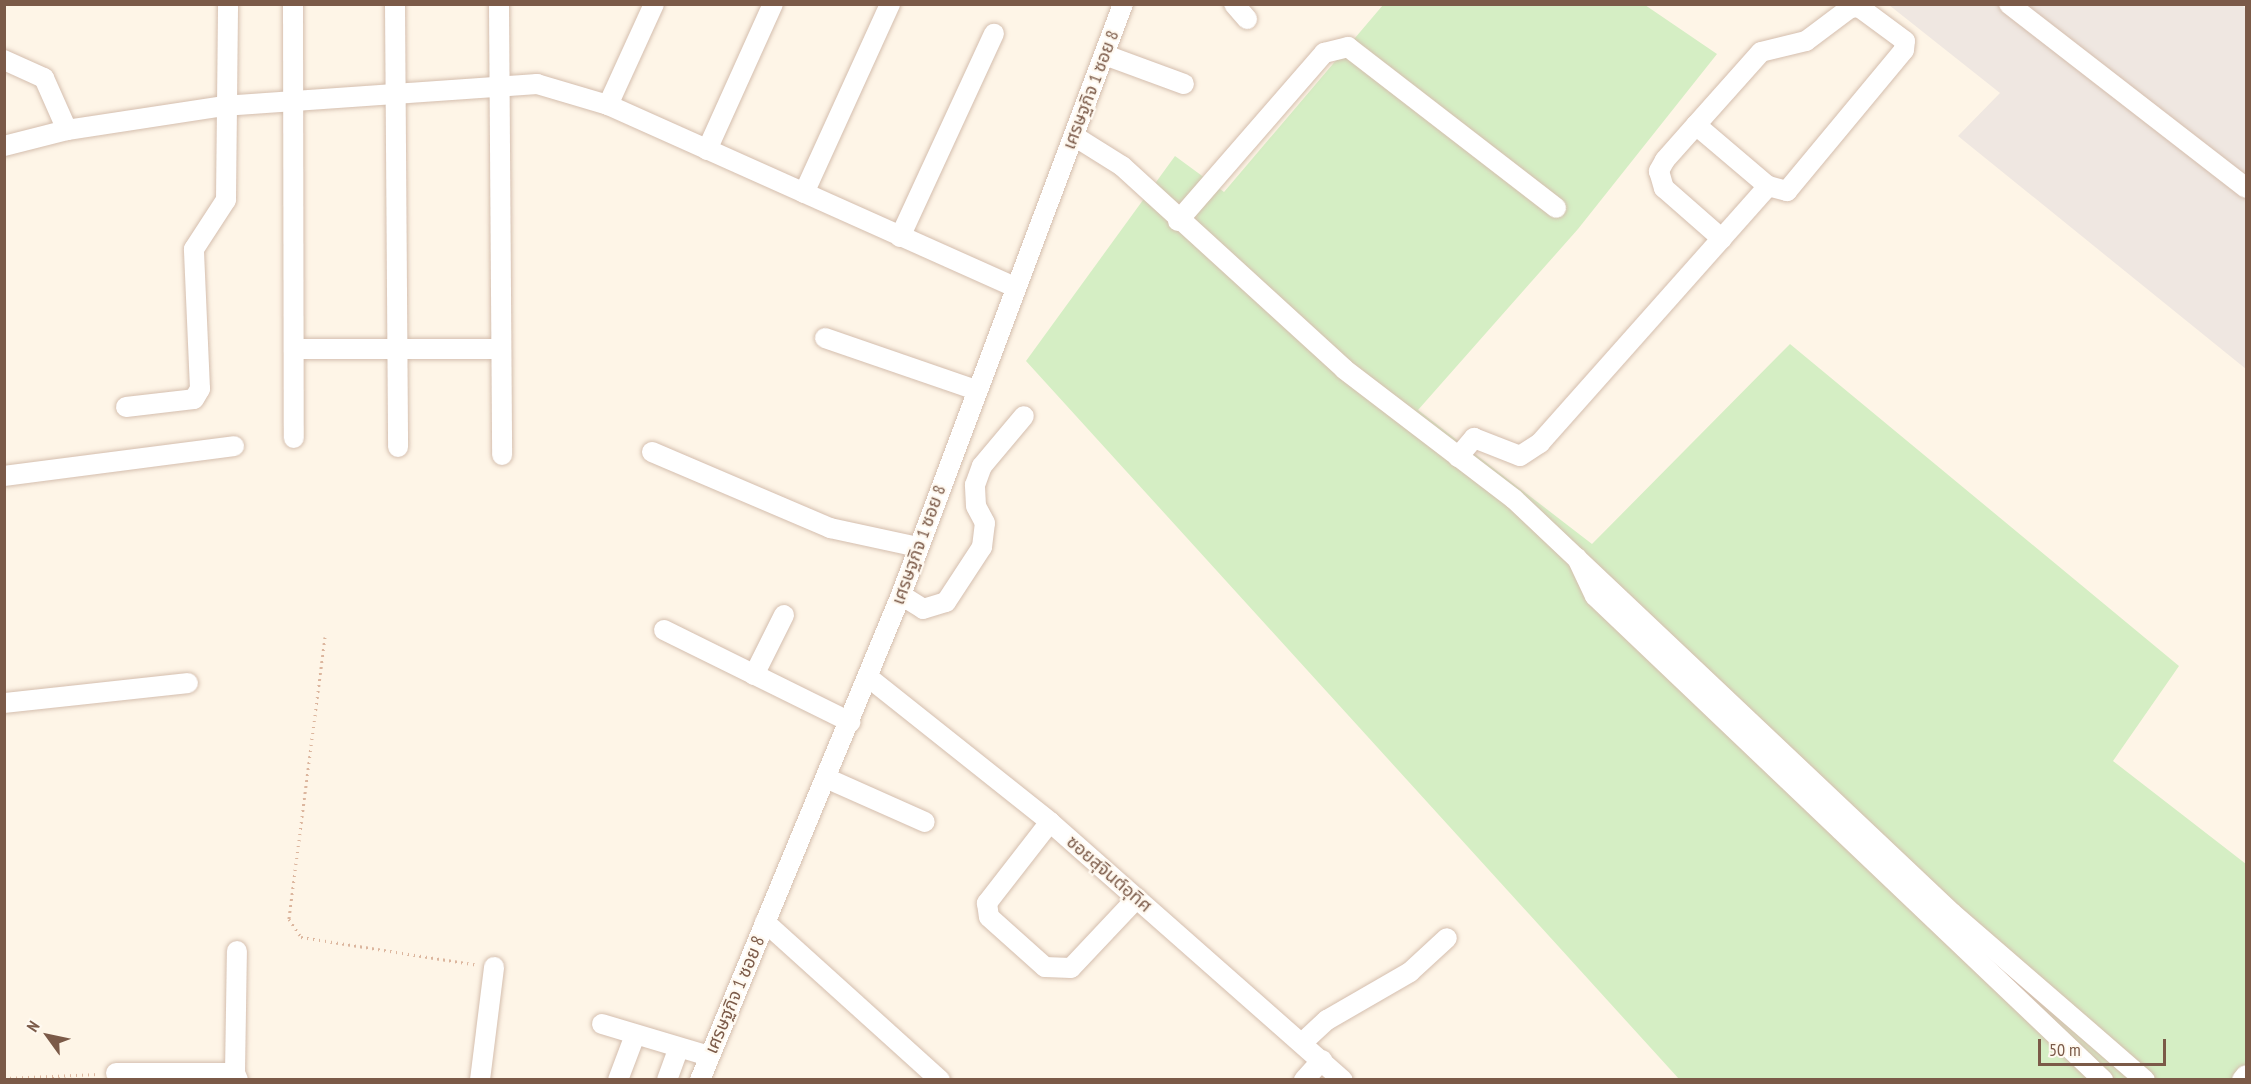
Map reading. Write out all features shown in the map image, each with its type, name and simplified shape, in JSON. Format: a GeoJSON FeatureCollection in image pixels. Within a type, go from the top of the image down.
{"type":"FeatureCollection","features":[{"type":"Feature","properties":{"kind":"street"},"geometry":{"type":"LineString","coordinates":[[126,407],[194,399],[200,389],[194,249],[226,200],[223,106],[228,4]]}},
{"type":"Feature","properties":{"kind":"street"},"geometry":{"type":"LineString","coordinates":[[293,4],[291,101],[294,438]]}},
{"type":"Feature","properties":{"kind":"street"},"geometry":{"type":"LineString","coordinates":[[395,4],[393,93],[399,351],[398,447]]}},
{"type":"Feature","properties":{"kind":"street"},"geometry":{"type":"LineString","coordinates":[[499,4],[497,85],[502,455]]}},
{"type":"Feature","properties":{"kind":"street"},"geometry":{"type":"LineString","coordinates":[[707,150],[773,4]]}},
{"type":"Feature","properties":{"kind":"street"},"geometry":{"type":"LineString","coordinates":[[804,193],[890,4]]}},
{"type":"Feature","properties":{"kind":"street","name":"เศรษฐกิจ 1 ซอย 8"},"geometry":{"type":"LineString","coordinates":[[700,1080],[901,595],[1014,287],[1124,4]]}},
{"type":"Feature","properties":{"kind":"street"},"geometry":{"type":"LineString","coordinates":[[2010,4],[2247,188]]}},
{"type":"Feature","properties":{"kind":"street"},"geometry":{"type":"LineString","coordinates":[[608,105],[652,5]]}},
{"type":"Feature","properties":{"kind":"street"},"geometry":{"type":"LineString","coordinates":[[1696,125],[1768,186],[1778,191],[1794,186],[1904,50],[1899,35],[1870,13],[1850,8],[1806,41],[1761,52],[1696,125],[1665,160],[1659,180],[1722,239]]}},
{"type":"Feature","properties":{"kind":"street"},"geometry":{"type":"LineString","coordinates":[[900,237],[994,34]]}},
{"type":"Feature","properties":{"kind":"street"},"geometry":{"type":"LineString","coordinates":[[1178,221],[1324,53],[1348,47],[1556,208]]}},
{"type":"Feature","properties":{"kind":"street"},"geometry":{"type":"LineString","coordinates":[[1105,55],[1184,84]]}},
{"type":"Feature","properties":{"kind":"street"},"geometry":{"type":"LineString","coordinates":[[4,60],[44,78],[67,130]]}},
{"type":"Feature","properties":{"kind":"street"},"geometry":{"type":"LineString","coordinates":[[4,146],[67,130],[223,106],[497,85],[546,85],[608,105],[1014,287]]}},
{"type":"Feature","properties":{"kind":"street"},"geometry":{"type":"LineString","coordinates":[[1074,136],[1122,166],[1178,221],[1344,369],[1458,457],[1576,555],[1952,913],[2145,1080]]}},
{"type":"Feature","properties":{"kind":"street"},"geometry":{"type":"LineString","coordinates":[[1458,457],[1474,438],[1520,456],[1540,443],[1768,186]]}},
{"type":"Feature","properties":{"kind":"street"},"geometry":{"type":"LineString","coordinates":[[825,338],[976,390]]}},
{"type":"Feature","properties":{"kind":"street"},"geometry":{"type":"LineString","coordinates":[[295,349],[399,351],[499,349]]}},
{"type":"Feature","properties":{"kind":"street"},"geometry":{"type":"LineString","coordinates":[[901,595],[923,609],[946,602],[982,547],[985,523],[976,506],[975,485],[982,466],[1024,416]]}},
{"type":"Feature","properties":{"kind":"street"},"geometry":{"type":"LineString","coordinates":[[4,476],[234,446]]}},
{"type":"Feature","properties":{"kind":"street"},"geometry":{"type":"LineString","coordinates":[[652,452],[830,528],[918,547]]}},
{"type":"Feature","properties":{"kind":"street"},"geometry":{"type":"LineString","coordinates":[[1576,555],[1595,596],[2103,1080]]}},
{"type":"Feature","properties":{"kind":"street"},"geometry":{"type":"LineString","coordinates":[[754,675],[784,615]]}},
{"type":"Feature","properties":{"kind":"street"},"geometry":{"type":"LineString","coordinates":[[663,630],[850,722]]}},
{"type":"Feature","properties":{"kind":"street","name":"ซอยสุจินต์อุทิศ"},"geometry":{"type":"LineString","coordinates":[[868,677],[1050,822],[1343,1080]]}},
{"type":"Feature","properties":{"kind":"street"},"geometry":{"type":"LineString","coordinates":[[4,703],[188,683]]}},
{"type":"Feature","properties":{"kind":"street"},"geometry":{"type":"LineString","coordinates":[[826,778],[925,822]]}},
{"type":"Feature","properties":{"kind":"street"},"geometry":{"type":"LineString","coordinates":[[1050,822],[987,903],[989,917],[1045,967],[1071,968],[1137,898]]}},
{"type":"Feature","properties":{"kind":"street"},"geometry":{"type":"LineString","coordinates":[[765,922],[940,1080]]}},
{"type":"Feature","properties":{"kind":"street"},"geometry":{"type":"LineString","coordinates":[[1302,1043],[1327,1020],[1410,972],[1447,938]]}},
{"type":"Feature","properties":{"kind":"street"},"geometry":{"type":"LineString","coordinates":[[116,1073],[237,1077],[237,951]]}},
{"type":"Feature","properties":{"kind":"street"},"geometry":{"type":"LineString","coordinates":[[480,1080],[494,967]]}},
{"type":"Feature","properties":{"kind":"street"},"geometry":{"type":"LineString","coordinates":[[602,1024],[678,1049],[709,1056]]}},
{"type":"Feature","properties":{"kind":"street"},"geometry":{"type":"LineString","coordinates":[[618,1080],[635,1035]]}},
{"type":"Feature","properties":{"kind":"street"},"geometry":{"type":"LineString","coordinates":[[667,1080],[678,1049]]}},
{"type":"Feature","properties":{"kind":"street"},"geometry":{"type":"LineString","coordinates":[[1304,1080],[1322,1060]]}},
{"type":"Feature","properties":{"kind":"street"},"geometry":{"type":"LineString","coordinates":[[2242,1080],[2247,1075]]}},
{"type":"Feature","properties":{"kind":"path"},"geometry":{"type":"LineString","coordinates":[[325,636],[289,920],[301,937],[494,967]]}},
{"type":"Feature","properties":{"kind":"path"},"geometry":{"type":"LineString","coordinates":[[4,1078],[116,1073]]}},
{"type":"Feature","properties":{"kind":"shaded area"},"geometry":{"type":"Polygon","coordinates":[[[2241,4],[2246,9],[2246,369],[1958,136],[2000,93],[1889,5],[2241,4]]]}},
{"type":"Feature","properties":{"kind":"green space"},"geometry":{"type":"Polygon","coordinates":[[[1383,5],[1645,5],[1717,54],[1578,229],[1418,410],[1592,544],[1790,344],[2179,666],[2113,761],[2246,864],[2246,1079],[1679,1079],[1026,361],[1175,156],[1224,192],[1383,5]]]}}]}
